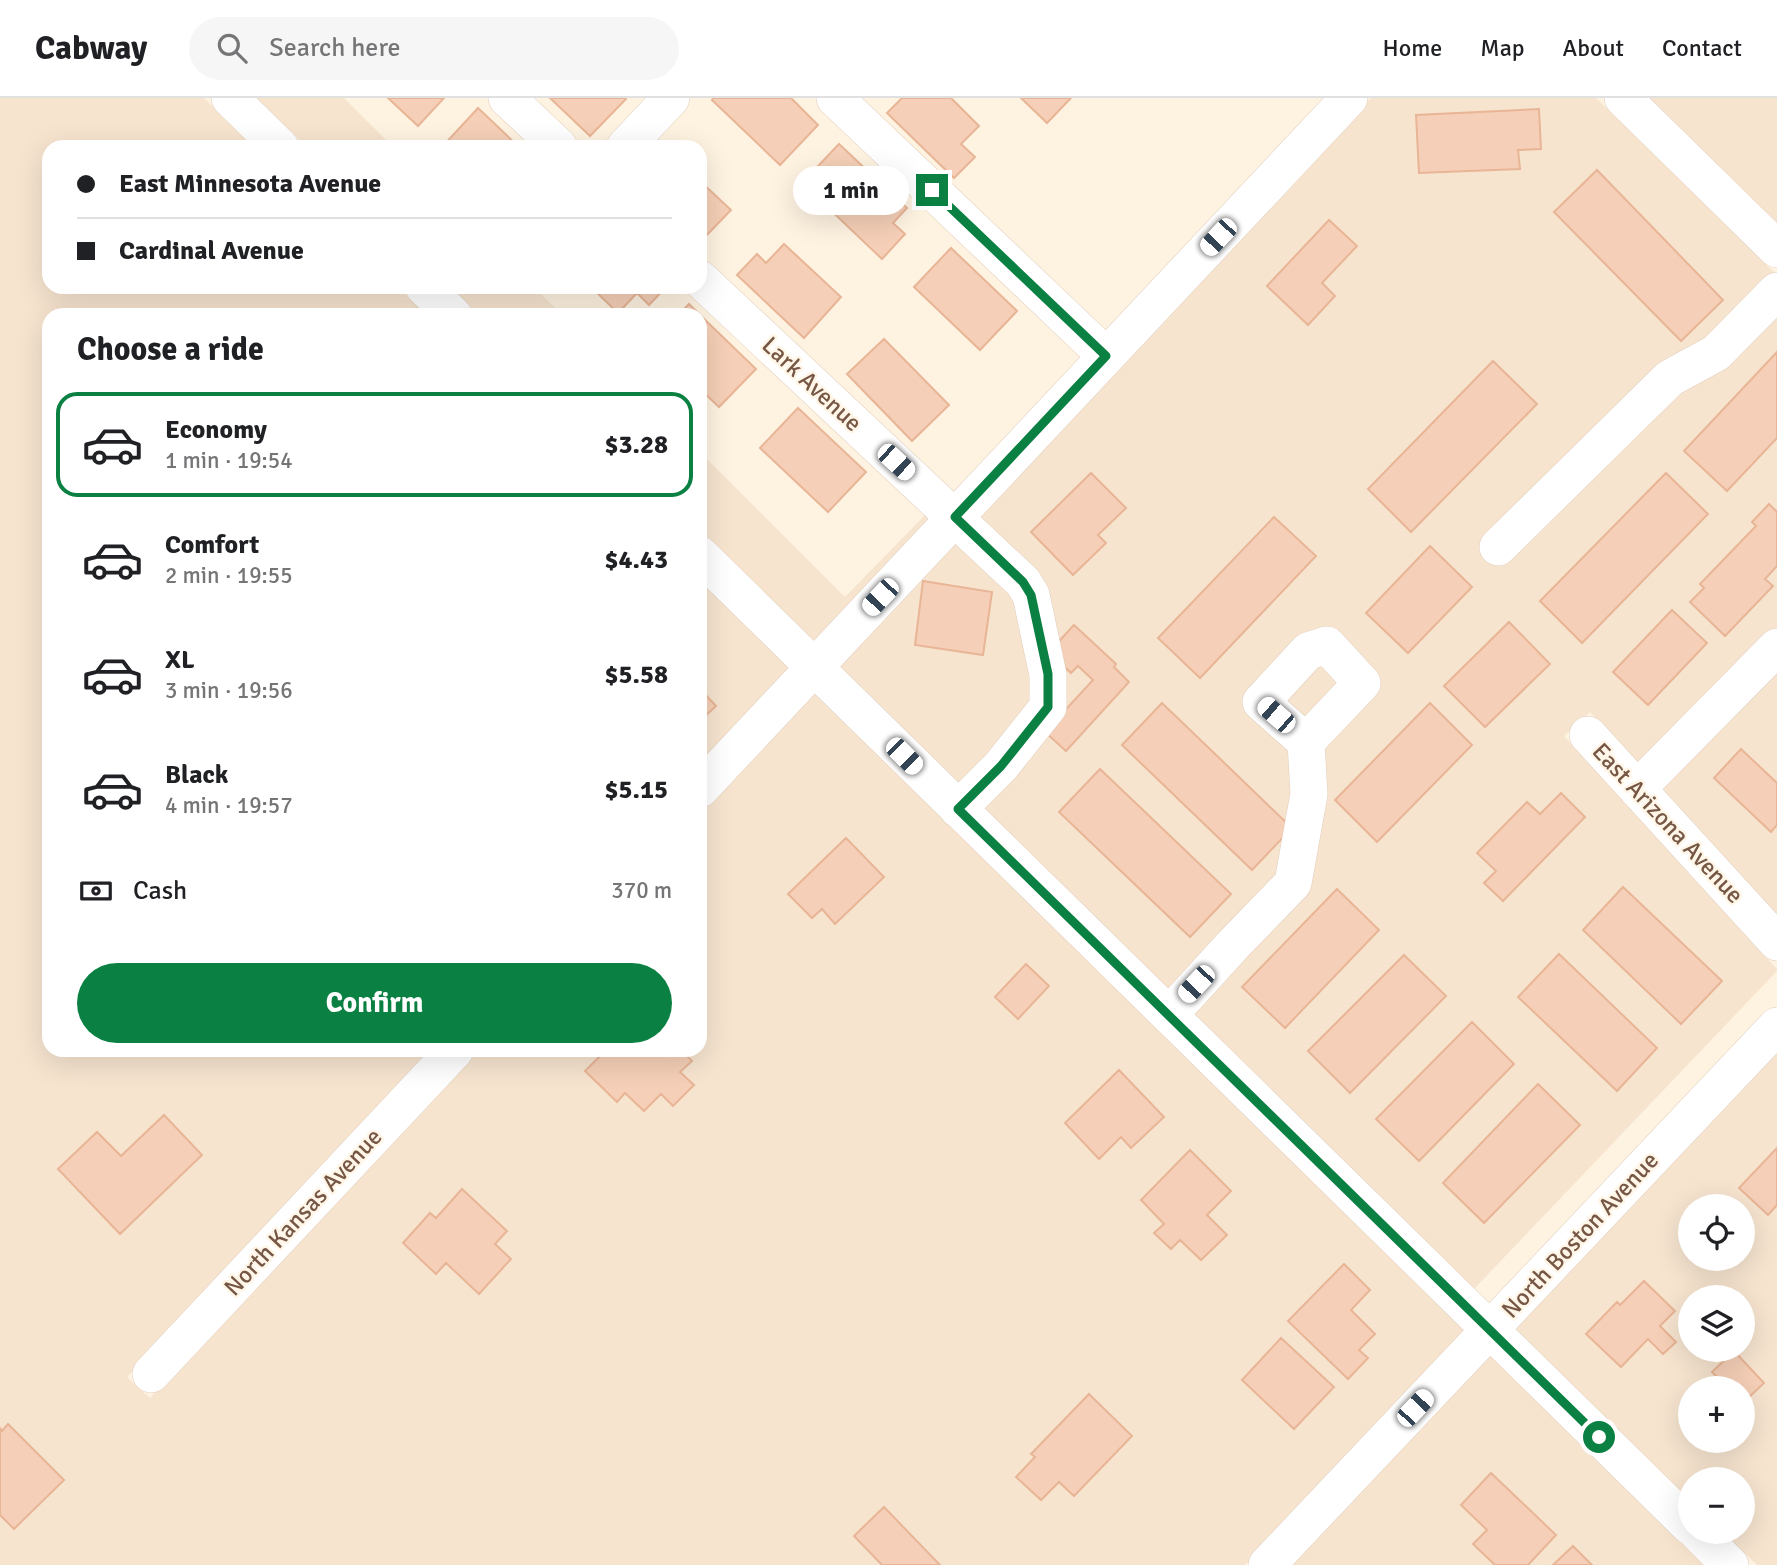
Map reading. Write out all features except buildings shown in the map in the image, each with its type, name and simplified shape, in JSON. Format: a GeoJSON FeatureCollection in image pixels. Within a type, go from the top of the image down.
{"type":"FeatureCollection","features":[{"type":"Feature","properties":{"kind":"street"},"geometry":{"type":"LineString","coordinates":[[230,98],[273,140]]}},
{"type":"Feature","properties":{"kind":"street"},"geometry":{"type":"LineString","coordinates":[[507,98],[552,140]]}},
{"type":"Feature","properties":{"kind":"street"},"geometry":{"type":"LineString","coordinates":[[632,140],[671,98]]}},
{"type":"Feature","properties":{"kind":"street"},"geometry":{"type":"LineString","coordinates":[[835,98],[1106,356]]}},
{"type":"Feature","properties":{"kind":"street"},"geometry":{"type":"LineString","coordinates":[[707,782],[1349,98]]}},
{"type":"Feature","properties":{"kind":"street"},"geometry":{"type":"LineString","coordinates":[[1623,98],[1777,249]]}},
{"type":"Feature","properties":{"kind":"street","name":"Lark Avenue"},"geometry":{"type":"LineString","coordinates":[[707,286],[955,517],[1023,582],[1031,595],[1048,674],[1048,707],[1001,766],[958,809]]}},
{"type":"Feature","properties":{"kind":"street"},"geometry":{"type":"LineString","coordinates":[[1498,547],[1670,378],[1716,353],[1777,291]]}},
{"type":"Feature","properties":{"kind":"street"},"geometry":{"type":"LineString","coordinates":[[431,294],[446,308]]}},
{"type":"Feature","properties":{"kind":"street"},"geometry":{"type":"LineString","coordinates":[[707,562],[1678,1514]]}},
{"type":"Feature","properties":{"kind":"street"},"geometry":{"type":"LineString","coordinates":[[1637,789],[1777,647]]}},
{"type":"Feature","properties":{"kind":"street","name":"East Arizona Avenue"},"geometry":{"type":"LineString","coordinates":[[1588,735],[1777,942]]}},
{"type":"Feature","properties":{"kind":"street"},"geometry":{"type":"LineString","coordinates":[[1169,1015],[1293,883],[1309,794],[1306,742]]}},
{"type":"Feature","properties":{"kind":"street","name":"North Boston Avenue"},"geometry":{"type":"LineString","coordinates":[[1267,1565],[1777,1026]]}},
{"type":"Feature","properties":{"kind":"street","name":"North Kansas Avenue"},"geometry":{"type":"LineString","coordinates":[[151,1374],[449,1057]]}},
{"type":"Feature","properties":{"kind":"street"},"geometry":{"type":"LineString","coordinates":[[1709,1544],[1730,1565]]}},
{"type":"Feature","properties":{"kind":"shaded area"},"geometry":{"type":"Polygon","coordinates":[[[0,98],[204,98],[247,140],[42,140],[42,294],[405,294],[420,308],[42,308],[42,1057],[426,1057],[127,1377],[150,1398],[470,1057],[707,1057],[707,806],[814,691],[1465,1332],[1245,1565],[0,1565],[0,98]]]}},
{"type":"Feature","properties":{"kind":"shaded area"},"geometry":{"type":"Polygon","coordinates":[[[256,98],[344,98],[386,140],[300,140],[256,98]]]}},
{"type":"Feature","properties":{"kind":"shaded area"},"geometry":{"type":"Polygon","coordinates":[[[1371,98],[1596,98],[1777,275],[1777,915],[1590,712],[1564,736],[1777,971],[1474,1289],[839,665],[1371,98]]]}},
{"type":"Feature","properties":{"kind":"shaded area"},"geometry":{"type":"Polygon","coordinates":[[[1649,98],[1777,98],[1777,224],[1649,98]]]}},
{"type":"Feature","properties":{"kind":"shaded area"},"geometry":{"type":"Polygon","coordinates":[[[457,294],[541,294],[555,308],[472,308],[457,294]]]}},
{"type":"Feature","properties":{"kind":"shaded area"},"geometry":{"type":"Polygon","coordinates":[[[707,459],[845,597],[925,515],[931,520],[816,642],[707,537],[707,459]]]}},
{"type":"Feature","properties":{"kind":"shaded area"},"geometry":{"type":"Polygon","coordinates":[[[707,588],[791,669],[707,759],[707,588]]]}},
{"type":"Feature","properties":{"kind":"shaded area"},"geometry":{"type":"Polygon","coordinates":[[[1777,1050],[1777,1565],[1757,1565],[1735,1544],[1755,1544],[1755,1467],[1678,1467],[1678,1488],[1514,1328],[1777,1050]]]}},
{"type":"Feature","properties":{"kind":"shaded area"},"geometry":{"type":"Polygon","coordinates":[[[1488,1354],[1678,1540],[1678,1544],[1682,1544],[1703,1565],[1289,1565],[1488,1354]]]}},
{"type":"Feature","properties":{"kind":"route"},"geometry":{"type":"LineString","coordinates":[[932,190],[1106,356],[955,517],[1023,582],[1031,595],[1048,674],[1048,707],[1001,766],[958,809],[1599,1437]]}}]}
